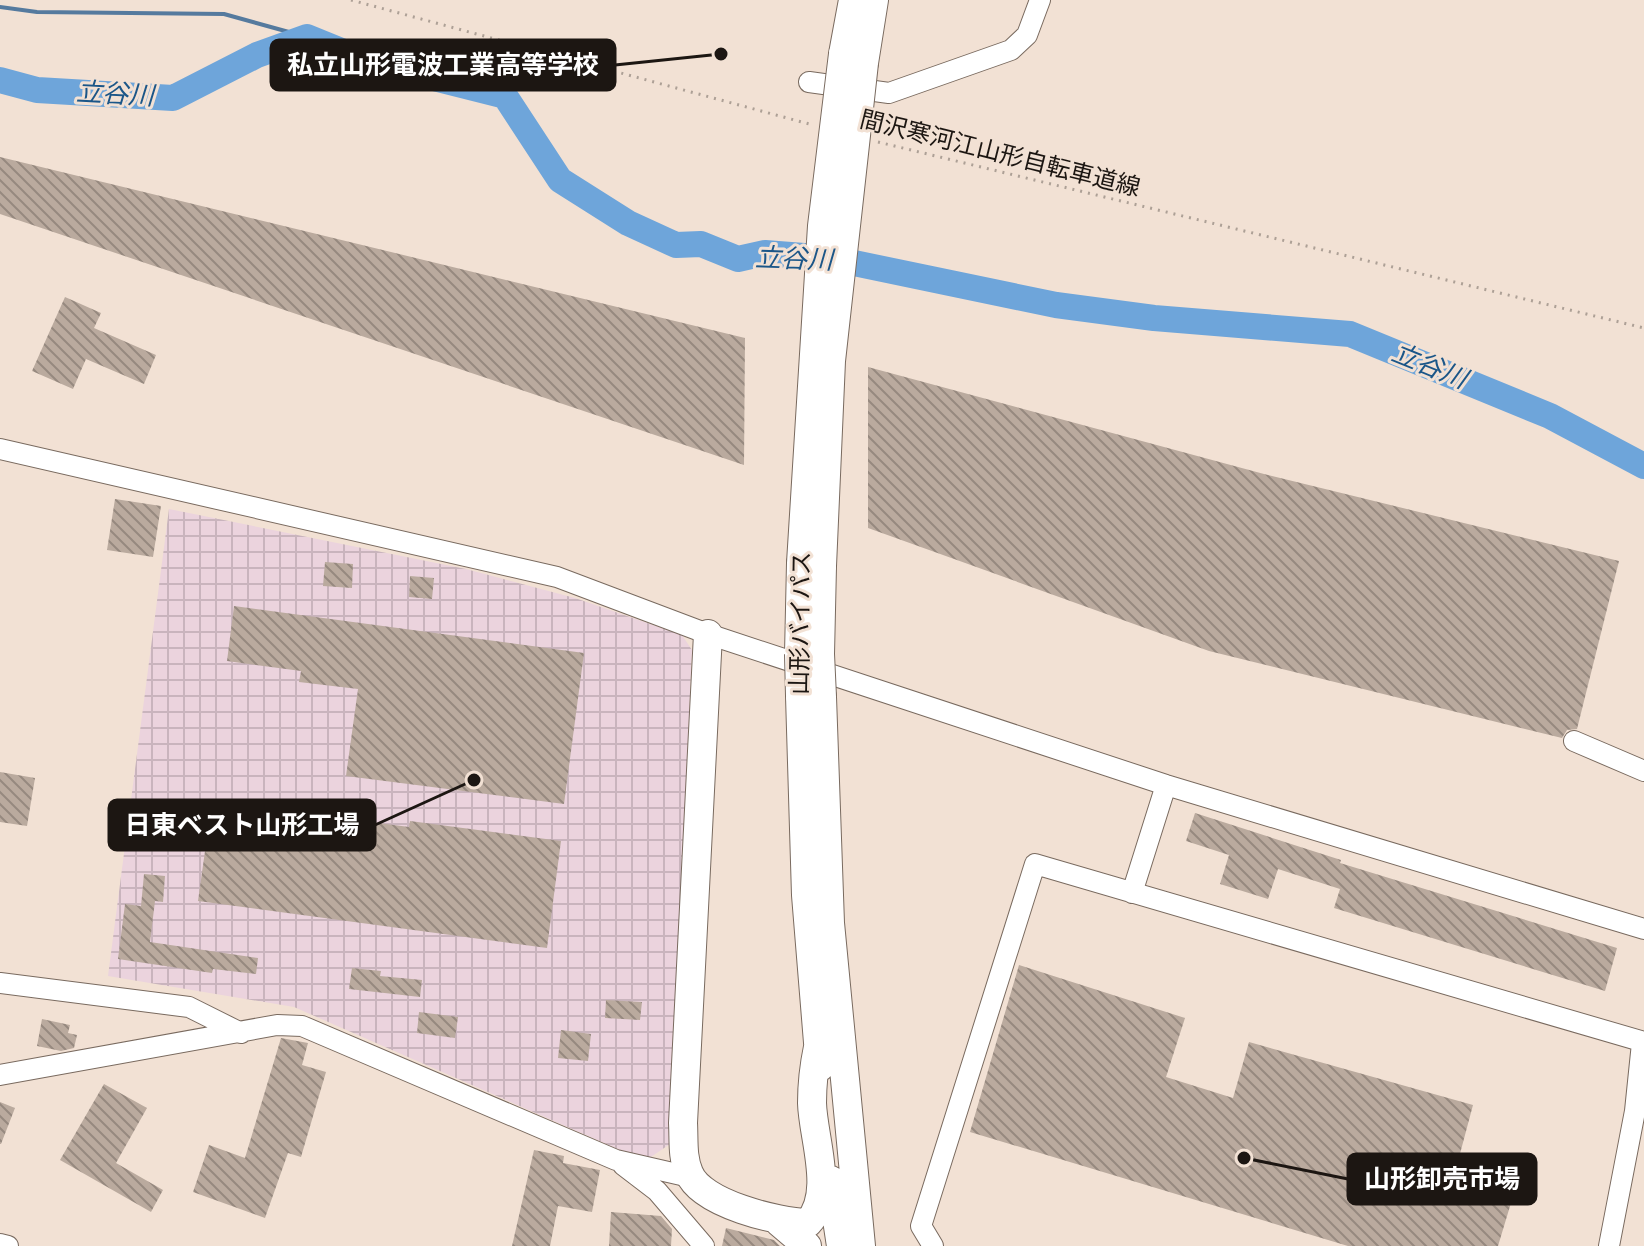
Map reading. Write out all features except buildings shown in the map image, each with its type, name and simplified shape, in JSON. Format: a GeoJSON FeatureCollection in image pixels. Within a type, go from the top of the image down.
{"type":"FeatureCollection","features":[{"type":"Feature","properties":{"kind":"highway","name":"山形バイパス"},"geometry":{"type":"LineString","coordinates":[[841,1246],[825,1139],[806,895],[812,564],[854,59],[853,0]]}},
{"type":"Feature","properties":{"kind":"highway","name":"山形バイパス"},"geometry":{"type":"LineString","coordinates":[[854,59],[874,0]]}},
{"type":"Feature","properties":{"kind":"highway"},"geometry":{"type":"LineString","coordinates":[[708,634],[683,1123],[684,1156],[690,1177],[707,1191],[779,1222],[807,1246]]}},
{"type":"Feature","properties":{"kind":"highway","name":"山形バイパス"},"geometry":{"type":"LineString","coordinates":[[811,696],[861,1246]]}},
{"type":"Feature","properties":{"kind":"highway"},"geometry":{"type":"LineString","coordinates":[[779,1222],[808,1223],[818,1212],[821,1187],[812,1105],[813,1067],[818,1047]]}},
{"type":"Feature","properties":{"kind":"street"},"geometry":{"type":"LineString","coordinates":[[809,82],[889,93],[1011,50],[1027,35],[1040,0]]}},
{"type":"Feature","properties":{"kind":"street"},"geometry":{"type":"LineString","coordinates":[[0,449],[557,577],[708,634],[1166,785],[1644,929]]}},
{"type":"Feature","properties":{"kind":"street"},"geometry":{"type":"LineString","coordinates":[[1574,741],[1644,771]]}},
{"type":"Feature","properties":{"kind":"street"},"geometry":{"type":"LineString","coordinates":[[1132,893],[1166,785]]}},
{"type":"Feature","properties":{"kind":"street"},"geometry":{"type":"LineString","coordinates":[[933,1246],[921,1226],[1035,864],[1643,1042],[1635,1111],[1609,1246]]}},
{"type":"Feature","properties":{"kind":"street"},"geometry":{"type":"LineString","coordinates":[[0,983],[189,1007],[241,1033]]}},
{"type":"Feature","properties":{"kind":"street"},"geometry":{"type":"LineString","coordinates":[[0,1075],[277,1025],[302,1026],[616,1160],[690,1177]]}},
{"type":"Feature","properties":{"kind":"street"},"geometry":{"type":"LineString","coordinates":[[616,1160],[657,1191],[704,1246]]}},
{"type":"Feature","properties":{"kind":"street"},"geometry":{"type":"LineString","coordinates":[[0,1244],[8,1246]]}},
{"type":"Feature","properties":{"kind":"path","name":"間沢寒河江山形自転車道線"},"geometry":{"type":"LineString","coordinates":[[351,0],[824,128]]}},
{"type":"Feature","properties":{"kind":"path","name":"間沢寒河江山形自転車道線"},"geometry":{"type":"LineString","coordinates":[[869,139],[1644,328]]}},
{"type":"Feature","properties":{"kind":"shaded area"},"geometry":{"type":"Polygon","coordinates":[[[169,509],[466,569],[575,598],[682,635],[692,650],[670,1144],[645,1161],[294,1007],[108,976],[169,509]]]}},
{"type":"Feature","properties":{"kind":"waterway"},"geometry":{"type":"LineString","coordinates":[[0,7],[37,12],[224,14],[307,37]]}},
{"type":"Feature","properties":{"kind":"waterway","name":"立谷川"},"geometry":{"type":"LineString","coordinates":[[0,80],[37,90],[173,98],[257,55],[307,37],[366,61],[505,96],[560,180],[628,223],[676,245],[701,244],[738,259],[765,253],[830,258],[1056,305],[1154,318],[1350,334],[1550,416],[1644,466]]}},
{"type":"Feature","properties":{"kind":"place","name":"私立山形電波工業高等学校"},"geometry":{"type":"Point","coordinates":[721,54]}},
{"type":"Feature","properties":{"kind":"place","name":"日東ベスト山形工場"},"geometry":{"type":"Point","coordinates":[474,780]}},
{"type":"Feature","properties":{"kind":"place","name":"山形卸売市場"},"geometry":{"type":"Point","coordinates":[1244,1158]}}]}
